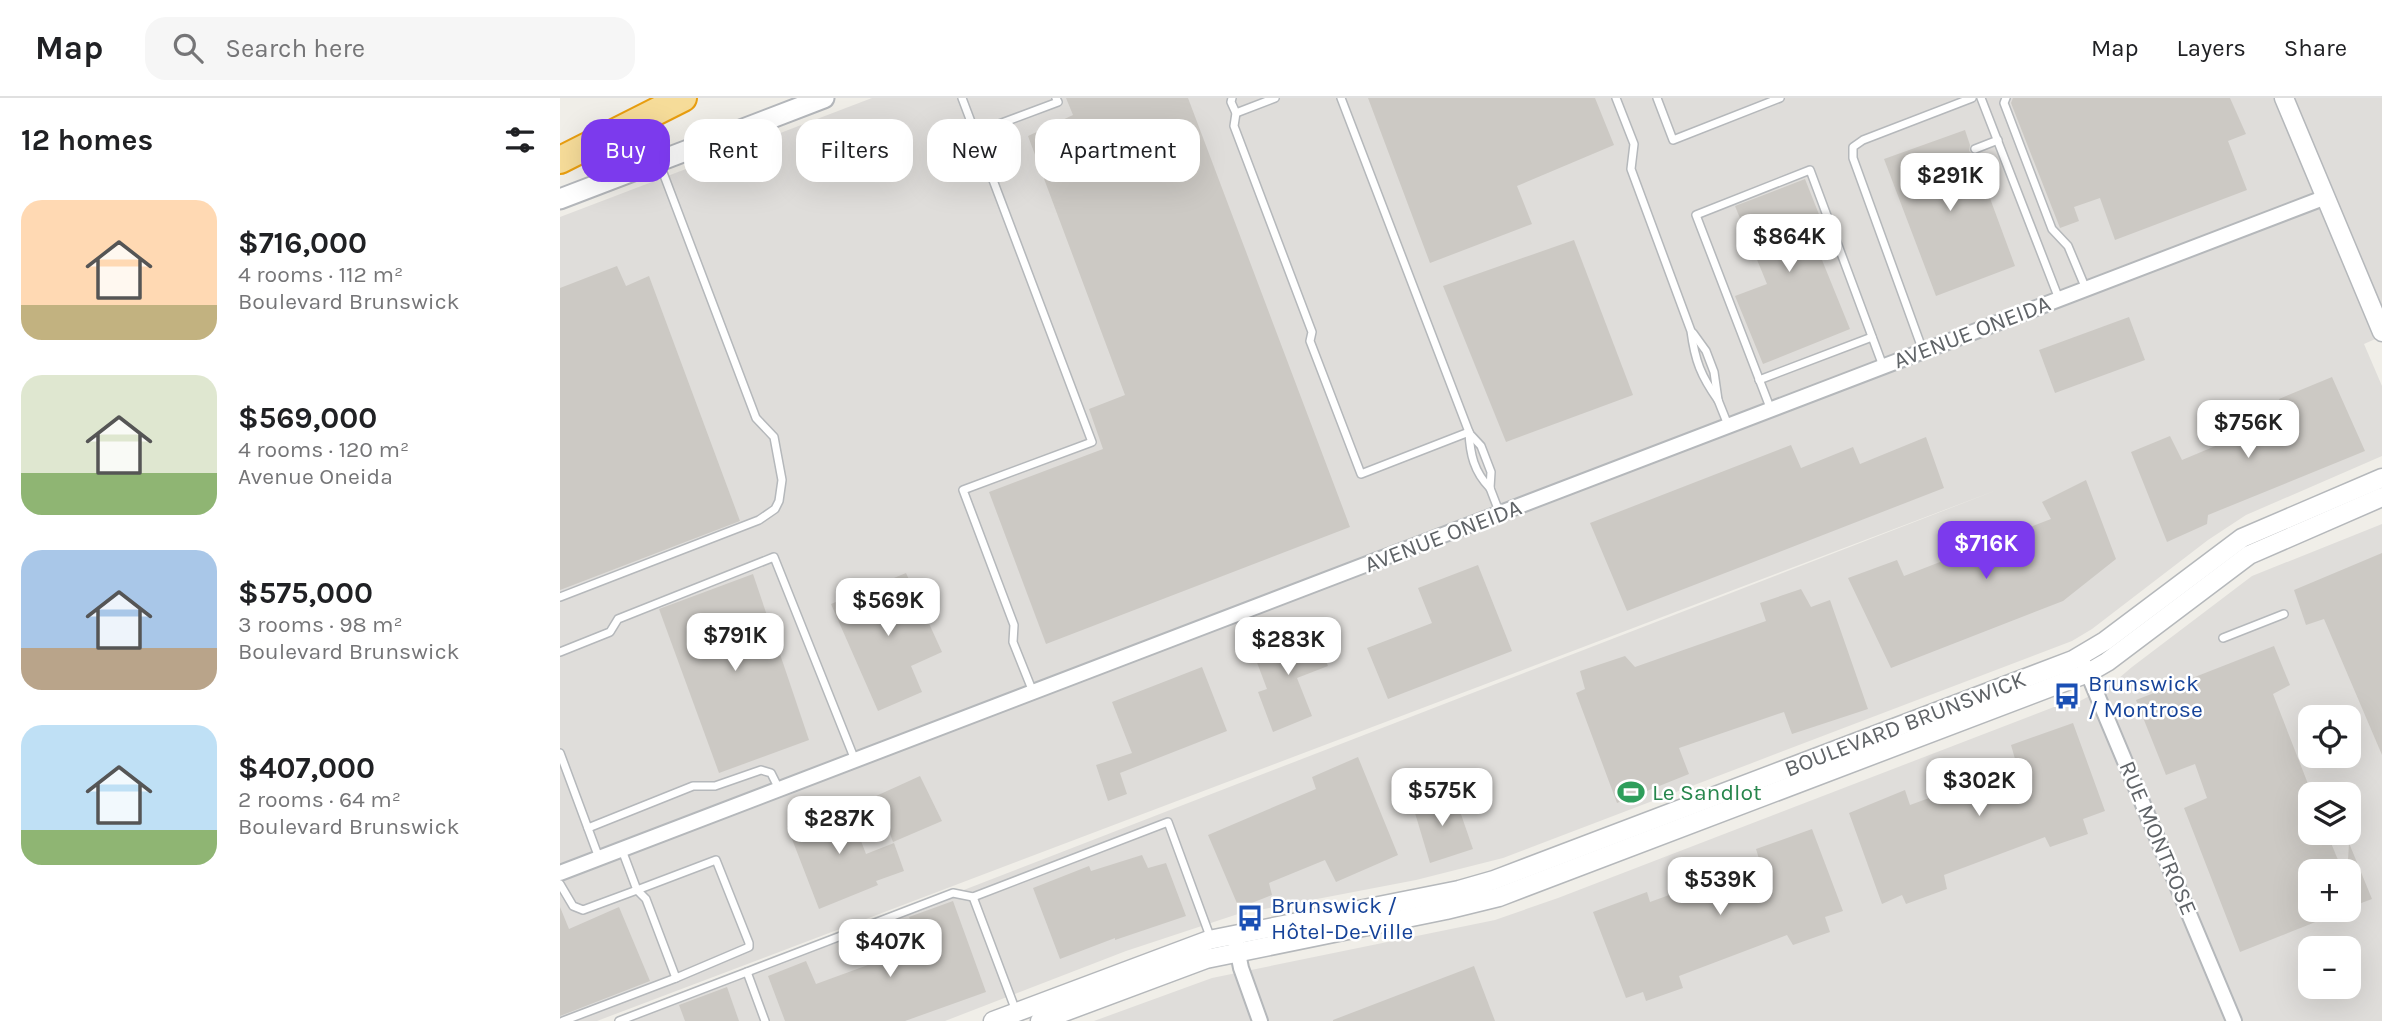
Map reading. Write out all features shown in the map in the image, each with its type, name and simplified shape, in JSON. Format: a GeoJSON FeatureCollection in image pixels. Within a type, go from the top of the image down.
{"type":"FeatureCollection","features":[{"type":"Feature","properties":{"kind":"highway"},"geometry":{"type":"LineString","coordinates":[[560,145],[682,98]]}},
{"type":"Feature","properties":{"kind":"highway"},"geometry":{"type":"LineString","coordinates":[[560,160],[682,98]]}},
{"type":"Feature","properties":{"kind":"main road"},"geometry":{"type":"LineString","coordinates":[[670,158],[824,98]]}},
{"type":"Feature","properties":{"kind":"main road"},"geometry":{"type":"LineString","coordinates":[[560,200],[607,182]]}},
{"type":"Feature","properties":{"kind":"street"},"geometry":{"type":"LineString","coordinates":[[2284,98],[2382,332]]}},
{"type":"Feature","properties":{"kind":"street","name":"AVENUE ONEIDA"},"geometry":{"type":"LineString","coordinates":[[560,873],[2326,197]]}},
{"type":"Feature","properties":{"kind":"street","name":"BOULEVARD BRUNSWICK"},"geometry":{"type":"LineString","coordinates":[[2084,665],[2105,641],[2242,538],[2382,478]]}},
{"type":"Feature","properties":{"kind":"street","name":"BOULEVARD BRUNSWICK"},"geometry":{"type":"LineString","coordinates":[[1040,1021],[1236,943],[1446,910],[1499,897],[2084,665],[2107,662],[2249,555],[2382,497]]}},
{"type":"Feature","properties":{"kind":"street","name":"RUE MONTROSE"},"geometry":{"type":"LineString","coordinates":[[2084,665],[2235,1021]]}},
{"type":"Feature","properties":{"kind":"street","name":"BOULEVARD BRUNSWICK"},"geometry":{"type":"LineString","coordinates":[[993,1021],[1211,939],[1236,943]]}},
{"type":"Feature","properties":{"kind":"street"},"geometry":{"type":"LineString","coordinates":[[1236,943],[1260,1021]]}},
{"type":"Feature","properties":{"kind":"lane"},"geometry":{"type":"LineString","coordinates":[[962,98],[970,119]]}},
{"type":"Feature","properties":{"kind":"lane"},"geometry":{"type":"LineString","coordinates":[[1012,119],[1058,102],[1056,98]]}},
{"type":"Feature","properties":{"kind":"lane"},"geometry":{"type":"LineString","coordinates":[[1236,113],[1275,98]]}},
{"type":"Feature","properties":{"kind":"lane"},"geometry":{"type":"LineString","coordinates":[[1341,98],[1469,432],[1470,452],[1479,476],[1490,488],[1500,514]]}},
{"type":"Feature","properties":{"kind":"lane"},"geometry":{"type":"LineString","coordinates":[[1616,98],[1634,144],[1631,169],[1691,331],[1694,355],[1702,377],[1718,400]]}},
{"type":"Feature","properties":{"kind":"lane"},"geometry":{"type":"LineString","coordinates":[[1657,98],[1673,140],[1780,98]]}},
{"type":"Feature","properties":{"kind":"lane"},"geometry":{"type":"LineString","coordinates":[[1923,351],[1853,158],[1853,147],[1863,140],[1972,98]]}},
{"type":"Feature","properties":{"kind":"lane"},"geometry":{"type":"LineString","coordinates":[[1981,98],[2059,299]]}},
{"type":"Feature","properties":{"kind":"lane"},"geometry":{"type":"LineString","coordinates":[[2006,98],[2004,103],[2052,229],[2068,246],[2086,289]]}},
{"type":"Feature","properties":{"kind":"lane"},"geometry":{"type":"LineString","coordinates":[[1229,99],[1236,113],[1234,126],[1312,332],[1310,341],[1360,474],[1469,432]]}},
{"type":"Feature","properties":{"kind":"lane"},"geometry":{"type":"LineString","coordinates":[[1975,149],[1998,140]]}},
{"type":"Feature","properties":{"kind":"lane"},"geometry":{"type":"LineString","coordinates":[[1771,410],[1696,215],[1810,170],[1883,367]]}},
{"type":"Feature","properties":{"kind":"lane"},"geometry":{"type":"LineString","coordinates":[[560,597],[759,520],[775,509],[779,501],[782,480],[777,445],[774,437],[756,418],[667,182]]}},
{"type":"Feature","properties":{"kind":"lane"},"geometry":{"type":"LineString","coordinates":[[994,182],[1093,442],[963,490],[1014,625],[1013,642],[1033,692]]}},
{"type":"Feature","properties":{"kind":"lane"},"geometry":{"type":"LineString","coordinates":[[1691,331],[1706,351],[1714,372],[1718,400],[1728,426]]}},
{"type":"Feature","properties":{"kind":"lane"},"geometry":{"type":"LineString","coordinates":[[1759,380],[1872,337]]}},
{"type":"Feature","properties":{"kind":"lane"},"geometry":{"type":"LineString","coordinates":[[1469,432],[1481,446],[1491,472],[1490,488]]}},
{"type":"Feature","properties":{"kind":"lane"},"geometry":{"type":"LineString","coordinates":[[560,652],[610,632],[618,619],[774,557],[855,760]]}},
{"type":"Feature","properties":{"kind":"lane"},"geometry":{"type":"LineString","coordinates":[[2223,638],[2284,614]]}},
{"type":"Feature","properties":{"kind":"lane"},"geometry":{"type":"LineString","coordinates":[[560,753],[599,858]]}},
{"type":"Feature","properties":{"kind":"lane"},"geometry":{"type":"LineString","coordinates":[[588,828],[693,786],[715,786],[761,769],[771,773],[779,789]]}},
{"type":"Feature","properties":{"kind":"lane"},"geometry":{"type":"LineString","coordinates":[[619,1021],[953,893],[972,897],[1168,822],[1211,939]]}},
{"type":"Feature","properties":{"kind":"lane"},"geometry":{"type":"LineString","coordinates":[[622,849],[637,890],[646,899],[676,978]]}},
{"type":"Feature","properties":{"kind":"lane"},"geometry":{"type":"LineString","coordinates":[[560,884],[573,906],[583,910],[716,860],[749,943],[748,947],[676,978],[564,1021]]}},
{"type":"Feature","properties":{"kind":"lane"},"geometry":{"type":"LineString","coordinates":[[972,897],[1016,1012]]}},
{"type":"Feature","properties":{"kind":"lane"},"geometry":{"type":"LineString","coordinates":[[747,972],[765,1021]]}},
{"type":"Feature","properties":{"kind":"shaded area"},"geometry":{"type":"Polygon","coordinates":[[[872,98],[2382,98],[2382,336],[2364,344],[2382,386],[2382,456],[2246,515],[2072,641],[1503,858],[1416,880],[1238,914],[1126,951],[945,1021],[625,1021],[1997,490],[597,1021],[560,1021],[560,217],[652,182],[670,182],[670,175],[684,170],[684,182],[782,182],[782,132],[796,127],[796,182],[913,182],[913,119],[817,119],[872,98]]]}},
{"type":"Feature","properties":{"kind":"shaded area"},"geometry":{"type":"Polygon","coordinates":[[[2382,524],[2382,1021],[1094,1021],[1212,978],[1495,920],[2067,702],[2080,701],[2112,684],[2252,576],[2382,524]]]}},
{"type":"Feature","properties":{"kind":"building"},"geometry":{"type":"Polygon","coordinates":[[[1066,98],[1188,98],[1196,119],[1064,119],[1073,115],[1066,98]]]}},
{"type":"Feature","properties":{"kind":"building"},"geometry":{"type":"Polygon","coordinates":[[[1368,98],[1595,98],[1614,145],[1517,186],[1532,224],[1430,263],[1368,98]]]}},
{"type":"Feature","properties":{"kind":"building"},"geometry":{"type":"Polygon","coordinates":[[[2013,98],[2230,98],[2246,134],[2228,141],[2247,190],[2115,240],[2100,198],[2074,207],[2079,221],[2060,228],[2011,103],[2013,98]]]}},
{"type":"Feature","properties":{"kind":"building"},"geometry":{"type":"Polygon","coordinates":[[[1200,130],[1350,527],[1046,644],[989,492],[1103,449],[1089,409],[1125,395],[1045,182],[1200,182],[1200,130]]]}},
{"type":"Feature","properties":{"kind":"building"},"geometry":{"type":"Polygon","coordinates":[[[1965,130],[1970,145],[1969,151],[1974,155],[2015,266],[1936,296],[1884,159],[1965,130]]]}},
{"type":"Feature","properties":{"kind":"building"},"geometry":{"type":"Polygon","coordinates":[[[1035,133],[1035,155],[1028,136],[1035,133]]]}},
{"type":"Feature","properties":{"kind":"building"},"geometry":{"type":"Polygon","coordinates":[[[1805,179],[1835,255],[1822,260],[1850,329],[1763,364],[1735,296],[1767,284],[1735,206],[1805,179]]]}},
{"type":"Feature","properties":{"kind":"building"},"geometry":{"type":"Polygon","coordinates":[[[1574,240],[1633,395],[1506,442],[1443,286],[1574,240]]]}},
{"type":"Feature","properties":{"kind":"building"},"geometry":{"type":"Polygon","coordinates":[[[617,266],[626,286],[649,276],[740,521],[560,590],[560,288],[617,266]]]}},
{"type":"Feature","properties":{"kind":"building"},"geometry":{"type":"Polygon","coordinates":[[[2129,317],[2145,360],[2055,393],[2039,350],[2129,317]]]}},
{"type":"Feature","properties":{"kind":"building"},"geometry":{"type":"Polygon","coordinates":[[[2332,377],[2365,451],[2208,515],[2207,524],[2167,542],[2131,452],[2170,436],[2182,460],[2287,416],[2279,399],[2332,377]]]}},
{"type":"Feature","properties":{"kind":"building"},"geometry":{"type":"Polygon","coordinates":[[[1926,437],[1944,488],[1627,611],[1590,523],[1791,445],[1801,468],[1853,447],[1860,464],[1926,437]]]}},
{"type":"Feature","properties":{"kind":"building"},"geometry":{"type":"Polygon","coordinates":[[[2086,480],[2116,559],[2063,601],[1891,668],[1848,578],[1897,560],[1904,576],[2051,519],[2042,502],[2086,480]]]}},
{"type":"Feature","properties":{"kind":"building"},"geometry":{"type":"Polygon","coordinates":[[[2382,553],[2382,755],[2324,619],[2306,625],[2294,590],[2382,553]]]}},
{"type":"Feature","properties":{"kind":"building"},"geometry":{"type":"Polygon","coordinates":[[[1478,565],[1512,651],[1388,699],[1367,648],[1432,623],[1418,588],[1478,565]]]}},
{"type":"Feature","properties":{"kind":"building"},"geometry":{"type":"Polygon","coordinates":[[[906,573],[942,652],[911,666],[922,692],[878,711],[831,604],[906,573]]]}},
{"type":"Feature","properties":{"kind":"building"},"geometry":{"type":"Polygon","coordinates":[[[753,574],[809,740],[719,773],[659,609],[753,574]]]}},
{"type":"Feature","properties":{"kind":"building"},"geometry":{"type":"Polygon","coordinates":[[[1801,589],[1811,607],[1830,600],[1868,709],[1792,734],[1784,712],[1679,748],[1689,774],[1617,803],[1576,693],[1585,689],[1580,671],[1625,656],[1635,667],[1766,621],[1760,603],[1801,589]]]}},
{"type":"Feature","properties":{"kind":"building"},"geometry":{"type":"Polygon","coordinates":[[[1313,628],[1328,666],[1297,678],[1312,716],[1273,732],[1258,692],[1267,689],[1253,652],[1313,628]]]}},
{"type":"Feature","properties":{"kind":"building"},"geometry":{"type":"Polygon","coordinates":[[[2274,646],[2290,685],[2273,694],[2298,758],[2298,768],[2302,768],[2307,782],[2298,782],[2298,845],[2332,845],[2338,859],[2298,859],[2298,922],[2315,922],[2240,952],[2184,808],[2207,798],[2195,764],[2166,775],[2136,700],[2274,646]]]}},
{"type":"Feature","properties":{"kind":"building"},"geometry":{"type":"Polygon","coordinates":[[[1202,667],[1227,731],[1120,773],[1127,794],[1108,801],[1096,765],[1132,753],[1112,702],[1202,667]]]}},
{"type":"Feature","properties":{"kind":"building"},"geometry":{"type":"Polygon","coordinates":[[[2073,723],[2105,811],[2083,819],[2088,834],[2050,847],[2045,837],[1944,875],[1947,889],[1906,904],[1902,895],[1882,904],[1849,813],[1905,790],[1910,805],[2017,766],[2011,745],[2073,723]]]}},
{"type":"Feature","properties":{"kind":"building"},"geometry":{"type":"Polygon","coordinates":[[[1358,757],[1398,855],[1336,882],[1325,860],[1269,883],[1272,895],[1239,908],[1208,835],[1316,789],[1312,777],[1358,757]]]}},
{"type":"Feature","properties":{"kind":"building"},"geometry":{"type":"Polygon","coordinates":[[[920,776],[942,821],[893,842],[876,796],[920,776]]]}},
{"type":"Feature","properties":{"kind":"building"},"geometry":{"type":"Polygon","coordinates":[[[1454,794],[1473,849],[1430,863],[1412,803],[1454,794]]]}},
{"type":"Feature","properties":{"kind":"building"},"geometry":{"type":"Polygon","coordinates":[[[846,802],[866,854],[894,843],[904,871],[876,881],[878,885],[819,909],[787,826],[846,802]]]}},
{"type":"Feature","properties":{"kind":"building"},"geometry":{"type":"Polygon","coordinates":[[[1812,829],[1843,911],[1825,917],[1830,932],[1793,945],[1787,935],[1679,976],[1683,988],[1646,1001],[1643,992],[1626,998],[1593,912],[1647,892],[1650,902],[1760,862],[1756,849],[1812,829]]]}},
{"type":"Feature","properties":{"kind":"building"},"geometry":{"type":"Polygon","coordinates":[[[2350,845],[2356,859],[2348,859],[2350,845]]]}},
{"type":"Feature","properties":{"kind":"building"},"geometry":{"type":"Polygon","coordinates":[[[1142,855],[1148,868],[1166,863],[1186,916],[1115,938],[1060,959],[1033,888],[1089,866],[1091,871],[1142,855]]]}},
{"type":"Feature","properties":{"kind":"building"},"geometry":{"type":"Polygon","coordinates":[[[2361,872],[2372,899],[2361,903],[2361,872]]]}},
{"type":"Feature","properties":{"kind":"building"},"geometry":{"type":"Polygon","coordinates":[[[953,901],[986,992],[905,1021],[785,1021],[768,976],[806,961],[816,984],[920,946],[909,917],[953,901]]]}},
{"type":"Feature","properties":{"kind":"building"},"geometry":{"type":"Polygon","coordinates":[[[560,907],[569,929],[619,907],[650,981],[560,1016],[560,907]]]}},
{"type":"Feature","properties":{"kind":"building"},"geometry":{"type":"Polygon","coordinates":[[[1474,966],[1495,1021],[1333,1021],[1333,1020],[1474,966]]]}},
{"type":"Feature","properties":{"kind":"building"},"geometry":{"type":"Polygon","coordinates":[[[727,987],[739,1021],[685,1021],[679,1005],[727,987]]]}},
{"type":"Feature","properties":{"kind":"place","name":"Brunswick / Montrose"},"geometry":{"type":"Point","coordinates":[2067,696]}},
{"type":"Feature","properties":{"kind":"place","name":"Le Sandlot"},"geometry":{"type":"Point","coordinates":[1631,792]}},
{"type":"Feature","properties":{"kind":"place","name":"Brunswick / Hôtel-De-Ville"},"geometry":{"type":"Point","coordinates":[1250,918]}}]}
